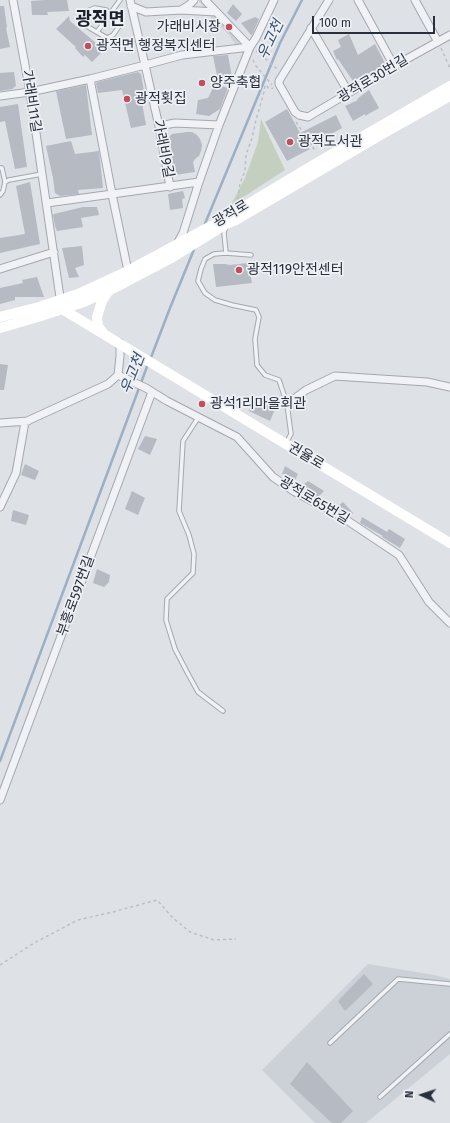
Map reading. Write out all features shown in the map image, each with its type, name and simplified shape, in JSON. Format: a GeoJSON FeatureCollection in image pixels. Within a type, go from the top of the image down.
{"type":"FeatureCollection","features":[{"type":"Feature","properties":{"kind":"main road","name":"광적로"},"geometry":{"type":"LineString","coordinates":[[215,228],[315,164],[450,86]]}},
{"type":"Feature","properties":{"kind":"main road","name":"광적로"},"geometry":{"type":"LineString","coordinates":[[215,228],[236,220],[371,140],[450,96]]}},
{"type":"Feature","properties":{"kind":"main road"},"geometry":{"type":"LineString","coordinates":[[0,328],[61,304],[78,294],[181,246],[215,228]]}},
{"type":"Feature","properties":{"kind":"main road"},"geometry":{"type":"LineString","coordinates":[[102,333],[98,326],[97,317],[107,293],[181,246]]}},
{"type":"Feature","properties":{"kind":"main road"},"geometry":{"type":"LineString","coordinates":[[0,317],[61,304],[84,302],[116,287]]}},
{"type":"Feature","properties":{"kind":"main road"},"geometry":{"type":"LineString","coordinates":[[61,304],[102,333],[120,343]]}},
{"type":"Feature","properties":{"kind":"main road","name":"권율로"},"geometry":{"type":"LineString","coordinates":[[120,343],[450,543]]}},
{"type":"Feature","properties":{"kind":"street","name":"가래비11길"},"geometry":{"type":"LineString","coordinates":[[12,0],[30,92],[61,304]]}},
{"type":"Feature","properties":{"kind":"street"},"geometry":{"type":"LineString","coordinates":[[181,10],[194,0]]}},
{"type":"Feature","properties":{"kind":"street"},"geometry":{"type":"LineString","coordinates":[[205,0],[252,49]]}},
{"type":"Feature","properties":{"kind":"street"},"geometry":{"type":"LineString","coordinates":[[181,246],[183,233],[199,182],[220,125],[256,38],[274,0]]}},
{"type":"Feature","properties":{"kind":"street"},"geometry":{"type":"LineString","coordinates":[[329,0],[311,28],[349,93]]}},
{"type":"Feature","properties":{"kind":"street"},"geometry":{"type":"LineString","coordinates":[[358,0],[394,66]]}},
{"type":"Feature","properties":{"kind":"street"},"geometry":{"type":"LineString","coordinates":[[415,0],[439,44]]}},
{"type":"Feature","properties":{"kind":"street"},"geometry":{"type":"LineString","coordinates":[[131,3],[146,12],[181,10],[216,12]]}},
{"type":"Feature","properties":{"kind":"street","name":"가래비9길"},"geometry":{"type":"LineString","coordinates":[[131,3],[159,126],[170,187]]}},
{"type":"Feature","properties":{"kind":"street","name":"광적로30번길"},"geometry":{"type":"LineString","coordinates":[[311,28],[279,81],[279,84],[295,112],[299,115],[308,117],[394,66],[439,44],[450,35]]}},
{"type":"Feature","properties":{"kind":"street"},"geometry":{"type":"LineString","coordinates":[[0,96],[30,92],[90,79],[145,66],[182,55],[252,49]]}},
{"type":"Feature","properties":{"kind":"street"},"geometry":{"type":"LineString","coordinates":[[90,79],[128,271]]}},
{"type":"Feature","properties":{"kind":"street"},"geometry":{"type":"LineString","coordinates":[[159,126],[175,123],[220,125]]}},
{"type":"Feature","properties":{"kind":"street"},"geometry":{"type":"LineString","coordinates":[[47,203],[199,182]]}},
{"type":"Feature","properties":{"kind":"street"},"geometry":{"type":"LineString","coordinates":[[0,269],[54,252]]}},
{"type":"Feature","properties":{"kind":"street"},"geometry":{"type":"LineString","coordinates":[[0,423],[28,421],[108,384],[118,375],[120,343]]}},
{"type":"Feature","properties":{"kind":"street","name":"광적로65번길"},"geometry":{"type":"LineString","coordinates":[[118,375],[237,436],[274,477],[295,492],[339,515],[400,555],[429,602],[450,623]]}},
{"type":"Feature","properties":{"kind":"street"},"geometry":{"type":"LineString","coordinates":[[287,404],[306,390],[335,376],[427,382],[450,387]]}},
{"type":"Feature","properties":{"kind":"street","name":"부흥로597번길"},"geometry":{"type":"LineString","coordinates":[[0,800],[149,390]]}},
{"type":"Feature","properties":{"kind":"street"},"geometry":{"type":"LineString","coordinates":[[0,507],[16,473],[25,422],[28,421]]}},
{"type":"Feature","properties":{"kind":"lane"},"geometry":{"type":"LineString","coordinates":[[97,32],[120,0]]}},
{"type":"Feature","properties":{"kind":"lane"},"geometry":{"type":"LineString","coordinates":[[100,8],[111,14],[120,25],[113,34],[107,38],[97,32],[83,24],[81,20],[87,11],[100,8]]}},
{"type":"Feature","properties":{"kind":"lane"},"geometry":{"type":"LineString","coordinates":[[0,168],[2,168],[5,182],[3,191],[0,195]]}},
{"type":"Feature","properties":{"kind":"lane"},"geometry":{"type":"LineString","coordinates":[[5,182],[43,174]]}},
{"type":"Feature","properties":{"kind":"lane"},"geometry":{"type":"LineString","coordinates":[[226,224],[224,233],[226,254]]}},
{"type":"Feature","properties":{"kind":"lane"},"geometry":{"type":"LineString","coordinates":[[251,255],[214,254],[205,259],[198,281],[205,293],[215,300],[256,310],[259,317],[255,339],[257,365],[265,375],[279,380],[287,404],[291,434],[286,444]]}},
{"type":"Feature","properties":{"kind":"lane"},"geometry":{"type":"LineString","coordinates":[[199,417],[183,441],[178,511],[189,535],[194,554],[193,573],[167,599],[166,620],[175,649],[198,692],[223,711]]}},
{"type":"Feature","properties":{"kind":"lane"},"geometry":{"type":"LineString","coordinates":[[330,1043],[398,979],[450,984]]}},
{"type":"Feature","properties":{"kind":"lane"},"geometry":{"type":"LineString","coordinates":[[380,1097],[450,1034]]}},
{"type":"Feature","properties":{"kind":"path"},"geometry":{"type":"LineString","coordinates":[[439,44],[450,68]]}},
{"type":"Feature","properties":{"kind":"path"},"geometry":{"type":"LineString","coordinates":[[252,49],[279,70]]}},
{"type":"Feature","properties":{"kind":"path"},"geometry":{"type":"LineString","coordinates":[[252,59],[272,85]]}},
{"type":"Feature","properties":{"kind":"path"},"geometry":{"type":"LineString","coordinates":[[239,202],[238,198],[240,183],[245,170],[246,155],[252,138],[265,85],[269,89],[273,88]]}},
{"type":"Feature","properties":{"kind":"path"},"geometry":{"type":"LineString","coordinates":[[294,119],[317,155]]}},
{"type":"Feature","properties":{"kind":"path"},"geometry":{"type":"LineString","coordinates":[[0,965],[34,943],[78,920],[157,900],[173,918],[190,932],[214,940],[236,939]]}},
{"type":"Feature","properties":{"kind":"shaded area","name":"가래비시장"},"geometry":{"type":"Polygon","coordinates":[[[198,0],[210,0],[247,38],[254,43],[248,55],[240,52],[230,36],[212,18],[198,0]]]}},
{"type":"Feature","properties":{"kind":"shaded area"},"geometry":{"type":"Polygon","coordinates":[[[368,964],[450,979],[450,1054],[366,1123],[315,1123],[262,1070],[368,964]]]}},
{"type":"Feature","properties":{"kind":"green space"},"geometry":{"type":"Polygon","coordinates":[[[261,119],[285,170],[231,205],[245,178],[258,142],[261,119]]]}},
{"type":"Feature","properties":{"kind":"building"},"geometry":{"type":"Polygon","coordinates":[[[67,0],[69,11],[47,12],[48,15],[32,15],[31,1],[67,0]]]}},
{"type":"Feature","properties":{"kind":"building"},"geometry":{"type":"Polygon","coordinates":[[[233,4],[242,14],[236,21],[227,13],[233,4]]]}},
{"type":"Feature","properties":{"kind":"building"},"geometry":{"type":"Polygon","coordinates":[[[0,6],[4,6],[6,28],[10,47],[0,49],[0,6]]]}},
{"type":"Feature","properties":{"kind":"building"},"geometry":{"type":"Polygon","coordinates":[[[69,16],[70,21],[104,50],[92,62],[85,55],[83,57],[75,48],[76,47],[56,29],[69,16]]]}},
{"type":"Feature","properties":{"kind":"building"},"geometry":{"type":"Polygon","coordinates":[[[255,17],[259,19],[251,35],[241,23],[255,17]]]}},
{"type":"Feature","properties":{"kind":"building"},"geometry":{"type":"Polygon","coordinates":[[[349,34],[358,55],[375,44],[386,65],[353,81],[338,59],[337,60],[333,51],[341,47],[338,40],[349,34]]]}},
{"type":"Feature","properties":{"kind":"building"},"geometry":{"type":"Polygon","coordinates":[[[228,55],[232,77],[218,80],[213,56],[228,55]]]}},
{"type":"Feature","properties":{"kind":"building"},"geometry":{"type":"Polygon","coordinates":[[[14,72],[16,86],[12,89],[0,91],[0,73],[14,72]]]}},
{"type":"Feature","properties":{"kind":"building"},"geometry":{"type":"Polygon","coordinates":[[[138,72],[141,74],[144,91],[140,92],[146,125],[131,128],[122,90],[98,93],[96,84],[97,82],[138,72]]]}},
{"type":"Feature","properties":{"kind":"building"},"geometry":{"type":"Polygon","coordinates":[[[215,84],[228,88],[220,109],[209,116],[196,114],[198,100],[208,98],[215,84]]]}},
{"type":"Feature","properties":{"kind":"building"},"geometry":{"type":"Polygon","coordinates":[[[86,85],[92,135],[66,139],[56,91],[86,85]]]}},
{"type":"Feature","properties":{"kind":"building"},"geometry":{"type":"Polygon","coordinates":[[[369,90],[379,108],[353,121],[345,106],[358,100],[357,99],[369,90]]]}},
{"type":"Feature","properties":{"kind":"building"},"geometry":{"type":"Polygon","coordinates":[[[18,104],[27,167],[15,169],[5,121],[0,122],[0,107],[18,104]]]}},
{"type":"Feature","properties":{"kind":"building","name":"광적도서관"},"geometry":{"type":"Polygon","coordinates":[[[287,109],[300,133],[336,115],[342,128],[308,147],[310,149],[287,161],[265,122],[287,109]]]}},
{"type":"Feature","properties":{"kind":"building"},"geometry":{"type":"Polygon","coordinates":[[[192,132],[200,139],[202,145],[201,151],[199,156],[193,162],[195,172],[175,175],[169,137],[172,134],[192,132]]]}},
{"type":"Feature","properties":{"kind":"building"},"geometry":{"type":"Polygon","coordinates":[[[71,141],[75,154],[99,151],[103,188],[78,190],[79,194],[60,196],[55,193],[46,146],[71,141]]]}},
{"type":"Feature","properties":{"kind":"building"},"geometry":{"type":"Polygon","coordinates":[[[30,182],[40,244],[0,253],[0,238],[25,234],[16,186],[30,182]]]}},
{"type":"Feature","properties":{"kind":"building"},"geometry":{"type":"Polygon","coordinates":[[[183,191],[185,198],[182,199],[183,208],[170,210],[168,194],[183,191]]]}},
{"type":"Feature","properties":{"kind":"building"},"geometry":{"type":"Polygon","coordinates":[[[83,207],[97,207],[99,215],[81,218],[83,227],[57,231],[54,214],[83,207]]]}},
{"type":"Feature","properties":{"kind":"building"},"geometry":{"type":"Polygon","coordinates":[[[82,246],[84,265],[75,268],[79,277],[69,278],[62,248],[82,246]]]}},
{"type":"Feature","properties":{"kind":"building"},"geometry":{"type":"Polygon","coordinates":[[[248,263],[252,283],[216,287],[213,264],[230,265],[248,263]]]}},
{"type":"Feature","properties":{"kind":"building"},"geometry":{"type":"Polygon","coordinates":[[[37,277],[44,297],[15,297],[15,300],[0,304],[0,288],[23,283],[22,280],[37,277]]]}},
{"type":"Feature","properties":{"kind":"building"},"geometry":{"type":"Polygon","coordinates":[[[0,364],[8,365],[4,390],[0,390],[0,364]]]}},
{"type":"Feature","properties":{"kind":"building"},"geometry":{"type":"Polygon","coordinates":[[[253,399],[275,409],[270,421],[249,411],[253,399]]]}},
{"type":"Feature","properties":{"kind":"building"},"geometry":{"type":"Polygon","coordinates":[[[145,436],[157,439],[150,455],[138,449],[145,436]]]}},
{"type":"Feature","properties":{"kind":"building"},"geometry":{"type":"Polygon","coordinates":[[[25,464],[39,471],[35,480],[21,475],[25,464]]]}},
{"type":"Feature","properties":{"kind":"building"},"geometry":{"type":"Polygon","coordinates":[[[285,466],[298,474],[295,480],[282,474],[285,466]]]}},
{"type":"Feature","properties":{"kind":"building"},"geometry":{"type":"Polygon","coordinates":[[[308,481],[324,491],[318,497],[303,485],[308,481]]]}},
{"type":"Feature","properties":{"kind":"building"},"geometry":{"type":"Polygon","coordinates":[[[132,491],[145,498],[138,515],[125,509],[132,491]]]}},
{"type":"Feature","properties":{"kind":"building"},"geometry":{"type":"Polygon","coordinates":[[[343,502],[353,513],[350,517],[337,507],[343,502]]]}},
{"type":"Feature","properties":{"kind":"building"},"geometry":{"type":"Polygon","coordinates":[[[13,510],[29,515],[26,525],[11,521],[13,510]]]}},
{"type":"Feature","properties":{"kind":"building"},"geometry":{"type":"Polygon","coordinates":[[[362,517],[387,532],[389,529],[405,539],[400,548],[360,523],[362,517]]]}},
{"type":"Feature","properties":{"kind":"building"},"geometry":{"type":"Polygon","coordinates":[[[97,569],[110,575],[109,582],[104,587],[93,583],[97,569]]]}},
{"type":"Feature","properties":{"kind":"building"},"geometry":{"type":"Polygon","coordinates":[[[364,974],[373,984],[345,1011],[338,1001],[364,974]]]}},
{"type":"Feature","properties":{"kind":"building"},"geometry":{"type":"Polygon","coordinates":[[[307,1062],[353,1111],[341,1123],[332,1123],[290,1084],[307,1062]]]}},
{"type":"Feature","properties":{"kind":"waterway","name":"우고천"},"geometry":{"type":"LineString","coordinates":[[204,226],[280,43],[302,0]]}},
{"type":"Feature","properties":{"kind":"waterway","name":"우고천"},"geometry":{"type":"LineString","coordinates":[[150,360],[195,247]]}},
{"type":"Feature","properties":{"kind":"waterway","name":"우고천"},"geometry":{"type":"LineString","coordinates":[[0,761],[148,364]]}},
{"type":"Feature","properties":{"kind":"place","name":"가래비시장"},"geometry":{"type":"Point","coordinates":[229,27]}},
{"type":"Feature","properties":{"kind":"place","name":"광적면 행정복지센터"},"geometry":{"type":"Point","coordinates":[88,46]}},
{"type":"Feature","properties":{"kind":"place","name":"양주축협"},"geometry":{"type":"Point","coordinates":[202,83]}},
{"type":"Feature","properties":{"kind":"place","name":"광적횟집"},"geometry":{"type":"Point","coordinates":[127,99]}},
{"type":"Feature","properties":{"kind":"place","name":"광적도서관"},"geometry":{"type":"Point","coordinates":[290,142]}},
{"type":"Feature","properties":{"kind":"place","name":"광적119안전센터"},"geometry":{"type":"Point","coordinates":[239,270]}},
{"type":"Feature","properties":{"kind":"place","name":"광석1리마을회관"},"geometry":{"type":"Point","coordinates":[202,404]}},
{"type":"Feature","properties":{"kind":"district","name":"광적면"},"geometry":{"type":"Point","coordinates":[100,20]}}]}
